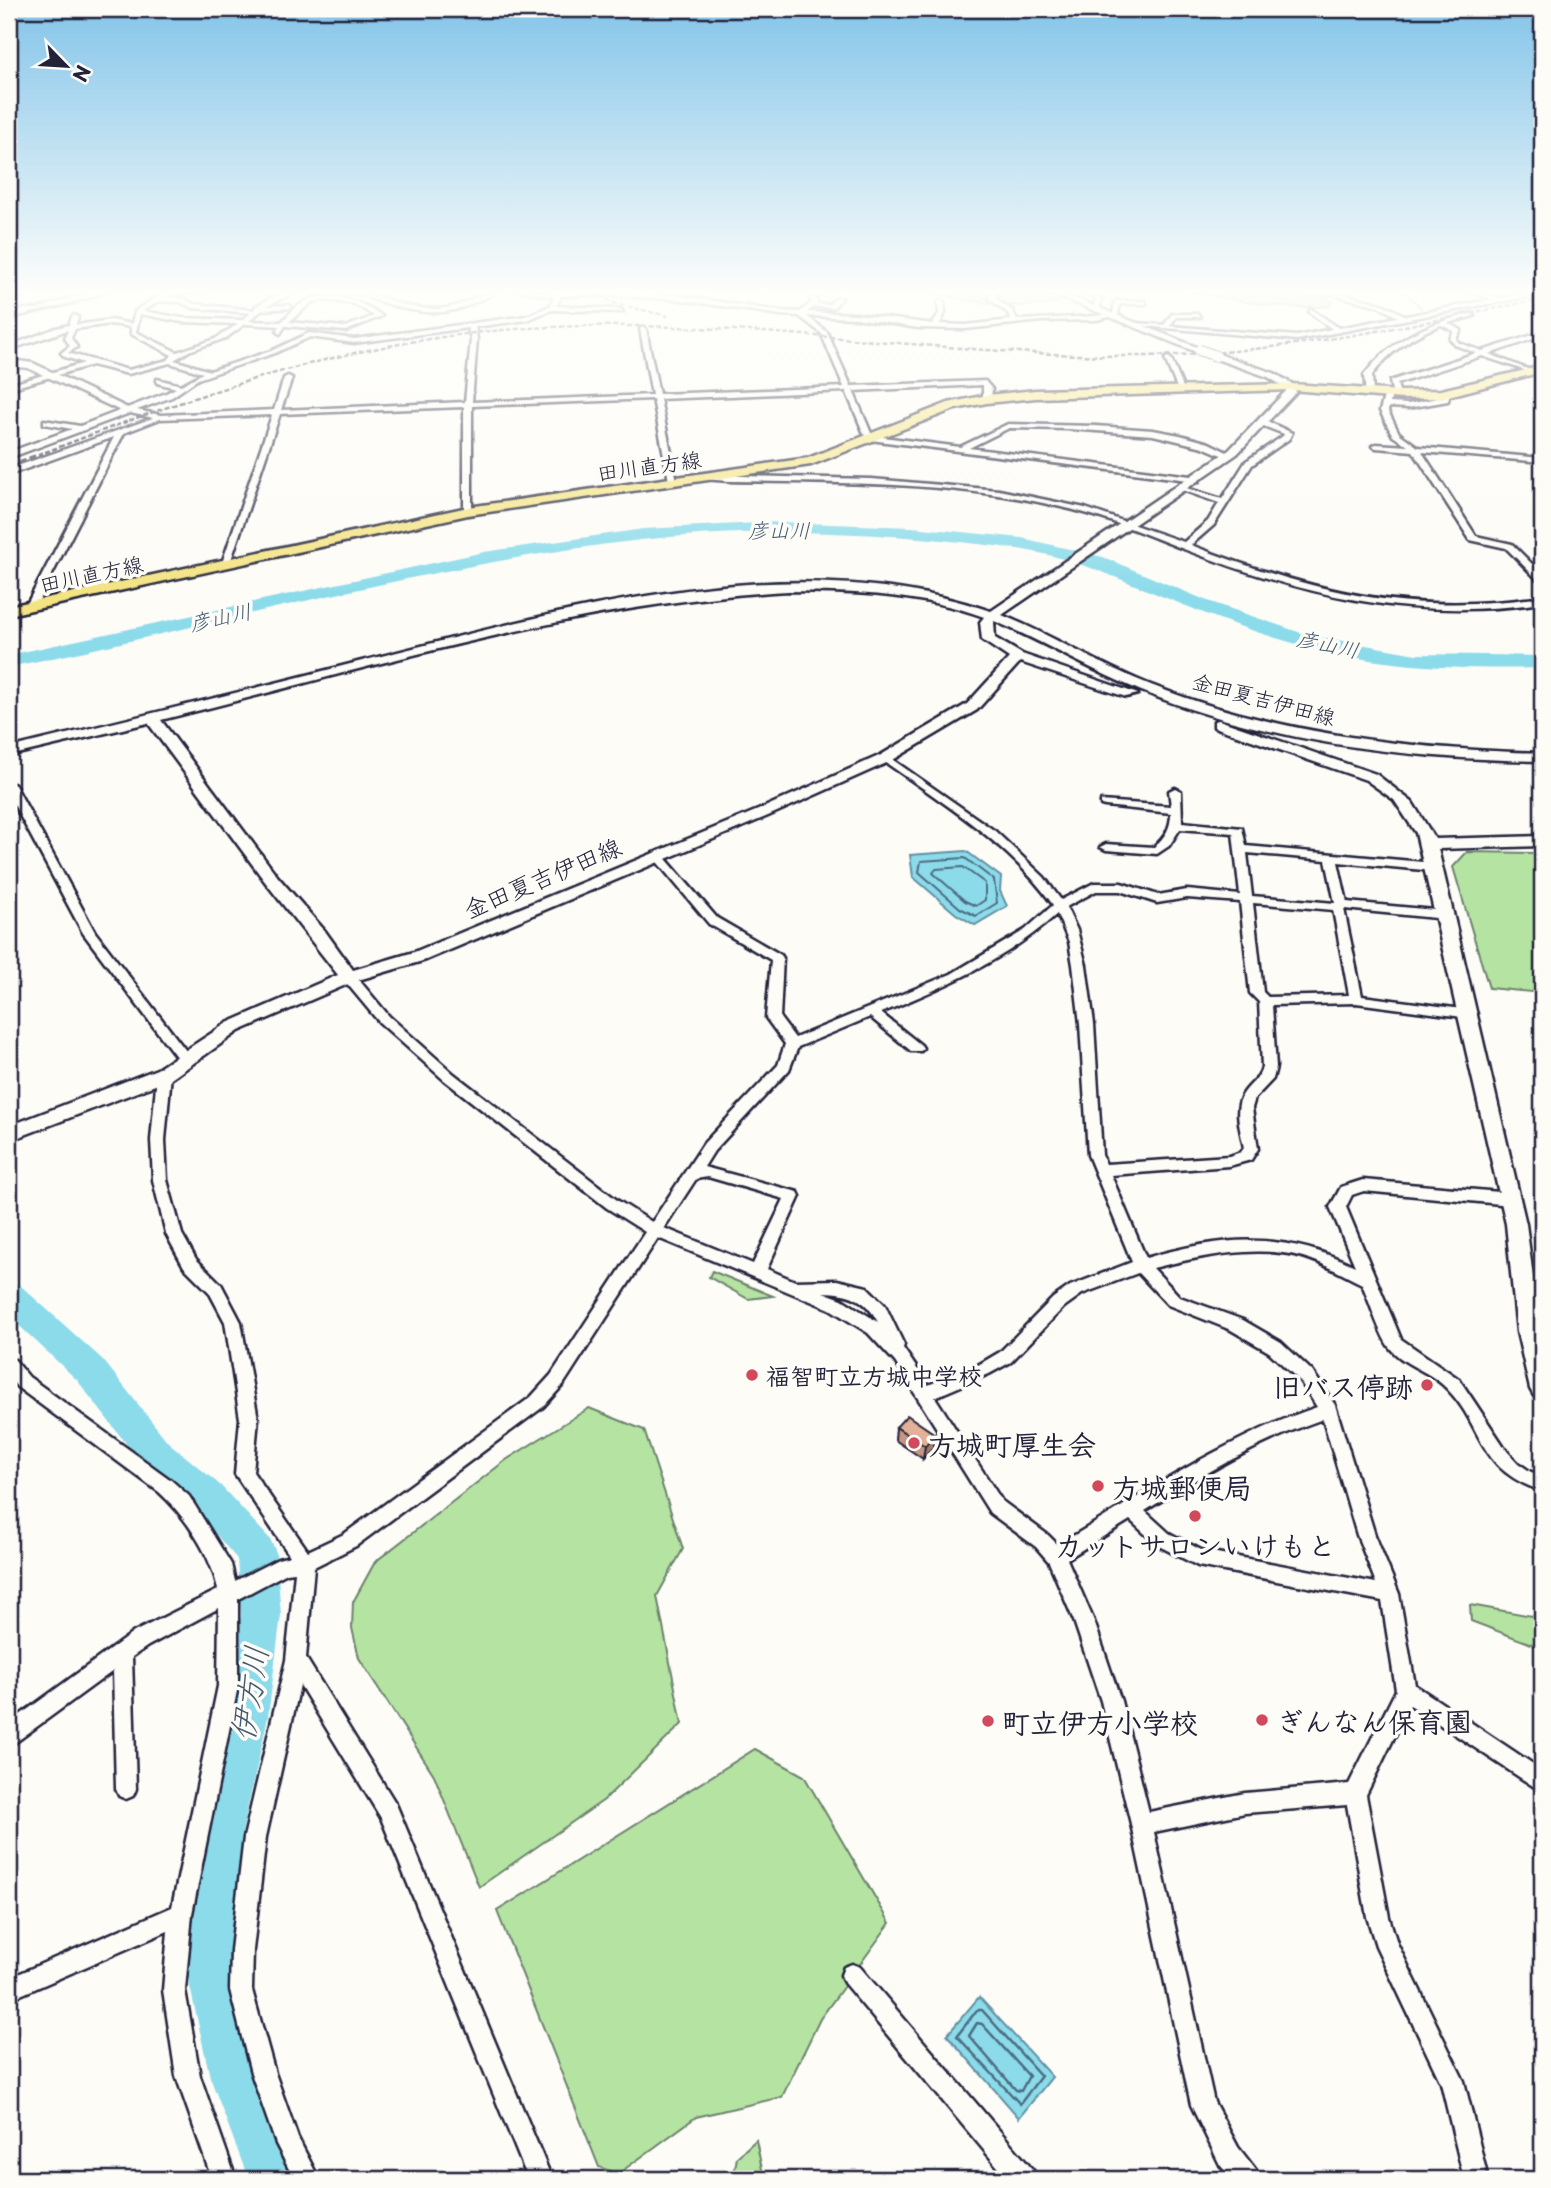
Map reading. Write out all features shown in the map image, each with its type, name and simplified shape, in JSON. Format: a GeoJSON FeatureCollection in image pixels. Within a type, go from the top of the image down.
{"type":"FeatureCollection","features":[{"type":"Feature","properties":{"kind":"main road"},"geometry":{"type":"LineString","coordinates":[[82,391],[129,411]]}},
{"type":"Feature","properties":{"kind":"main road","name":"田川直方線"},"geometry":{"type":"LineString","coordinates":[[9,611],[468,511],[811,461],[952,406],[987,399],[1158,391]]}},
{"type":"Feature","properties":{"kind":"main road"},"geometry":{"type":"LineString","coordinates":[[1292,391],[1264,423],[1229,455],[1183,489],[997,611],[986,622],[989,640],[1017,657],[1371,777],[1404,800],[1417,815],[1429,844],[1511,1199],[1528,1332],[1542,1389]]}},
{"type":"Feature","properties":{"kind":"main road","name":"田川直方線"},"geometry":{"type":"LineString","coordinates":[[1354,391],[1390,398],[1453,391]]}},
{"type":"Feature","properties":{"kind":"main road","name":"金田夏吉伊田線"},"geometry":{"type":"LineString","coordinates":[[9,752],[569,614],[717,590],[786,585],[849,587],[930,598],[997,611],[1140,685],[1292,732],[1411,751],[1542,757]]}},
{"type":"Feature","properties":{"kind":"main road","name":"金田夏吉伊田線"},"geometry":{"type":"LineString","coordinates":[[9,1134],[164,1074],[233,1027],[349,977],[420,956],[762,813],[886,758],[972,707],[1017,657]]}},
{"type":"Feature","properties":{"kind":"main road"},"geometry":{"type":"LineString","coordinates":[[152,718],[272,880],[319,935],[349,977]]}},
{"type":"Feature","properties":{"kind":"main road"},"geometry":{"type":"LineString","coordinates":[[1429,844],[1542,841]]}},
{"type":"Feature","properties":{"kind":"street"},"geometry":{"type":"LineString","coordinates":[[9,455],[129,411],[172,391]]}},
{"type":"Feature","properties":{"kind":"street"},"geometry":{"type":"LineString","coordinates":[[226,564],[283,391]]}},
{"type":"Feature","properties":{"kind":"street"},"geometry":{"type":"LineString","coordinates":[[468,511],[469,391]]}},
{"type":"Feature","properties":{"kind":"street"},"geometry":{"type":"LineString","coordinates":[[656,391],[673,481]]}},
{"type":"Feature","properties":{"kind":"street"},"geometry":{"type":"LineString","coordinates":[[129,411],[161,417],[797,391]]}},
{"type":"Feature","properties":{"kind":"street"},"geometry":{"type":"LineString","coordinates":[[848,391],[868,434],[873,438],[1196,479]]}},
{"type":"Feature","properties":{"kind":"street"},"geometry":{"type":"LineString","coordinates":[[987,399],[988,391]]}},
{"type":"Feature","properties":{"kind":"street"},"geometry":{"type":"LineString","coordinates":[[1391,391],[1384,411],[1396,434],[1415,448],[1473,538],[1509,545],[1542,579]]}},
{"type":"Feature","properties":{"kind":"street"},"geometry":{"type":"LineString","coordinates":[[9,402],[12,407],[9,413]]}},
{"type":"Feature","properties":{"kind":"street"},"geometry":{"type":"LineString","coordinates":[[9,472],[161,417]]}},
{"type":"Feature","properties":{"kind":"street"},"geometry":{"type":"LineString","coordinates":[[47,422],[82,429]]}},
{"type":"Feature","properties":{"kind":"street"},"geometry":{"type":"LineString","coordinates":[[1184,546],[1212,523],[1249,463],[1286,437],[1288,433],[1285,429],[1264,423]]}},
{"type":"Feature","properties":{"kind":"street"},"geometry":{"type":"LineString","coordinates":[[961,449],[1008,426],[1015,426],[1077,428],[1193,439],[1229,455]]}},
{"type":"Feature","properties":{"kind":"street"},"geometry":{"type":"LineString","coordinates":[[31,606],[120,433]]}},
{"type":"Feature","properties":{"kind":"street"},"geometry":{"type":"LineString","coordinates":[[13,444],[27,449]]}},
{"type":"Feature","properties":{"kind":"street"},"geometry":{"type":"LineString","coordinates":[[1376,446],[1542,460]]}},
{"type":"Feature","properties":{"kind":"street"},"geometry":{"type":"LineString","coordinates":[[701,477],[881,481],[938,486],[1061,504],[1318,590],[1379,603],[1418,608],[1486,608],[1542,600]]}},
{"type":"Feature","properties":{"kind":"street"},"geometry":{"type":"LineString","coordinates":[[1183,489],[1224,502]]}},
{"type":"Feature","properties":{"kind":"street"},"geometry":{"type":"LineString","coordinates":[[886,758],[1004,844],[1027,865],[1059,906],[1071,928],[1081,963],[1095,1155],[1141,1266],[1174,1301],[1237,1325],[1275,1347],[1306,1376],[1329,1410],[1366,1535],[1390,1594],[1406,1691],[1354,1794],[1378,1917],[1387,1946],[1452,2081],[1476,2179]]}},
{"type":"Feature","properties":{"kind":"street"},"geometry":{"type":"LineString","coordinates":[[9,785],[89,933],[185,1059]]}},
{"type":"Feature","properties":{"kind":"street"},"geometry":{"type":"LineString","coordinates":[[1106,847],[1157,851],[1173,836],[1177,825],[1175,791]]}},
{"type":"Feature","properties":{"kind":"street"},"geometry":{"type":"LineString","coordinates":[[1105,803],[1176,810]]}},
{"type":"Feature","properties":{"kind":"street"},"geometry":{"type":"LineString","coordinates":[[1103,1170],[1229,1161],[1246,1156],[1251,1149],[1245,1108],[1249,1096],[1266,1079],[1269,1067],[1265,1001],[1257,993],[1238,830],[1177,825]]}},
{"type":"Feature","properties":{"kind":"street"},"geometry":{"type":"LineString","coordinates":[[1241,849],[1434,867]]}},
{"type":"Feature","properties":{"kind":"street"},"geometry":{"type":"LineString","coordinates":[[657,855],[713,921],[777,958],[773,1018],[792,1044]]}},
{"type":"Feature","properties":{"kind":"street"},"geometry":{"type":"LineString","coordinates":[[1331,857],[1356,999]]}},
{"type":"Feature","properties":{"kind":"street"},"geometry":{"type":"LineString","coordinates":[[9,1735],[142,1639],[236,1593],[285,1565],[305,1562],[350,1540],[537,1402],[557,1380],[709,1147],[784,1066],[792,1044],[816,1031],[872,1012],[956,977],[1029,933],[1059,906],[1094,887],[1108,886],[1157,899],[1187,894],[1446,915]]}},
{"type":"Feature","properties":{"kind":"street"},"geometry":{"type":"LineString","coordinates":[[349,977],[384,1019],[449,1077],[576,1178],[653,1230],[856,1315],[882,1336],[901,1357]]}},
{"type":"Feature","properties":{"kind":"street"},"geometry":{"type":"LineString","coordinates":[[1265,1001],[1356,999],[1470,1014]]}},
{"type":"Feature","properties":{"kind":"street"},"geometry":{"type":"LineString","coordinates":[[872,1012],[916,1048]]}},
{"type":"Feature","properties":{"kind":"street"},"geometry":{"type":"LineString","coordinates":[[164,1074],[158,1140],[160,1180],[174,1234],[190,1264],[215,1288],[233,1322],[249,1419],[244,1474],[305,1562],[296,1660],[255,1837],[242,1950],[241,1990],[263,2073],[288,2144],[307,2179]]}},
{"type":"Feature","properties":{"kind":"street"},"geometry":{"type":"LineString","coordinates":[[692,1174],[708,1172],[793,1196],[757,1273]]}},
{"type":"Feature","properties":{"kind":"street"},"geometry":{"type":"LineString","coordinates":[[1511,1199],[1363,1185],[1346,1191],[1338,1207],[1395,1343],[1413,1358],[1451,1381],[1509,1469],[1526,1479],[1542,1483]]}},
{"type":"Feature","properties":{"kind":"street"},"geometry":{"type":"LineString","coordinates":[[924,1394],[1013,1351],[1053,1308],[1076,1290],[1141,1266],[1226,1247],[1255,1245],[1304,1252],[1366,1279]]}},
{"type":"Feature","properties":{"kind":"street"},"geometry":{"type":"LineString","coordinates":[[789,1286],[840,1286],[863,1292],[879,1306],[901,1357],[996,1507],[1042,1541],[1056,1556],[1084,1621],[1111,1701],[1142,1824],[1203,2105],[1229,2156],[1247,2179]]}},
{"type":"Feature","properties":{"kind":"street"},"geometry":{"type":"LineString","coordinates":[[9,1365],[23,1382],[183,1502],[236,1593],[228,1686],[181,1914],[174,1990],[188,2076],[224,2179]]}},
{"type":"Feature","properties":{"kind":"street"},"geometry":{"type":"LineString","coordinates":[[1056,1556],[1199,1470],[1288,1422],[1329,1410]]}},
{"type":"Feature","properties":{"kind":"street"},"geometry":{"type":"LineString","coordinates":[[1133,1511],[1163,1539],[1198,1558],[1390,1594]]}},
{"type":"Feature","properties":{"kind":"street"},"geometry":{"type":"LineString","coordinates":[[122,1653],[127,1789]]}},
{"type":"Feature","properties":{"kind":"street"},"geometry":{"type":"LineString","coordinates":[[296,1660],[389,1811],[540,2179]]}},
{"type":"Feature","properties":{"kind":"street"},"geometry":{"type":"LineString","coordinates":[[1406,1691],[1542,1782]]}},
{"type":"Feature","properties":{"kind":"street"},"geometry":{"type":"LineString","coordinates":[[1142,1824],[1245,1803],[1354,1794]]}},
{"type":"Feature","properties":{"kind":"street"},"geometry":{"type":"LineString","coordinates":[[9,1989],[181,1914]]}},
{"type":"Feature","properties":{"kind":"street"},"geometry":{"type":"LineString","coordinates":[[852,1975],[1024,2179]]}},
{"type":"Feature","properties":{"kind":"green space"},"geometry":{"type":"Polygon","coordinates":[[[1467,852],[1542,853],[1542,993],[1489,988],[1453,867],[1467,852]]]}},
{"type":"Feature","properties":{"kind":"green space"},"geometry":{"type":"Polygon","coordinates":[[[712,1271],[773,1296],[748,1299],[709,1277],[712,1271]]]}},
{"type":"Feature","properties":{"kind":"green space"},"geometry":{"type":"Polygon","coordinates":[[[589,1408],[644,1430],[683,1549],[657,1596],[682,1724],[604,1800],[479,1887],[434,1775],[359,1658],[352,1628],[353,1602],[375,1562],[506,1460],[589,1408]]]}},
{"type":"Feature","properties":{"kind":"green space"},"geometry":{"type":"Polygon","coordinates":[[[1470,1605],[1532,1616],[1542,1606],[1542,1648],[1471,1621],[1470,1605]]]}},
{"type":"Feature","properties":{"kind":"green space"},"geometry":{"type":"Polygon","coordinates":[[[755,1749],[804,1776],[890,1923],[820,2019],[782,2097],[696,2117],[618,2174],[599,2167],[497,1911],[755,1749]]]}},
{"type":"Feature","properties":{"kind":"green space"},"geometry":{"type":"Polygon","coordinates":[[[756,2140],[764,2179],[730,2179],[734,2175],[737,2157],[756,2140]]]}},
{"type":"Feature","properties":{"kind":"water"},"geometry":{"type":"Polygon","coordinates":[[[966,851],[1001,877],[1000,891],[1007,906],[975,925],[956,914],[913,877],[910,855],[966,851]]]}},
{"type":"Feature","properties":{"kind":"water"},"geometry":{"type":"Polygon","coordinates":[[[979,1997],[1052,2077],[1019,2118],[947,2035],[979,1997]]]}},
{"type":"Feature","properties":{"kind":"building"},"geometry":{"type":"Polygon","coordinates":[[[907,1415],[935,1434],[925,1446],[896,1427],[907,1415]]]}},
{"type":"Feature","properties":{"kind":"waterway","name":"彦山川"},"geometry":{"type":"LineString","coordinates":[[9,661],[484,558],[643,534],[778,527],[912,532],[1022,544],[1096,561],[1198,604],[1300,639],[1416,660],[1464,663],[1542,662]]}},
{"type":"Feature","properties":{"kind":"waterway","name":"伊方川"},"geometry":{"type":"LineString","coordinates":[[9,1295],[90,1370],[155,1453],[207,1497],[256,1552],[261,1615],[247,1717],[220,1833],[209,1964],[235,2077],[266,2160],[278,2179]]}},
{"type":"Feature","properties":{"kind":"railway"},"geometry":{"type":"LineString","coordinates":[[38,455],[215,391]]}},
{"type":"Feature","properties":{"kind":"railway"},"geometry":{"type":"LineString","coordinates":[[9,466],[43,453]]}},
{"type":"Feature","properties":{"kind":"place","name":"福智町立方城中学校"},"geometry":{"type":"Point","coordinates":[752,1375]}},
{"type":"Feature","properties":{"kind":"place","name":"旧バス停跡"},"geometry":{"type":"Point","coordinates":[1427,1385]}},
{"type":"Feature","properties":{"kind":"place","name":"方城町厚生会"},"geometry":{"type":"Point","coordinates":[914,1443]}},
{"type":"Feature","properties":{"kind":"place","name":"方城郵便局"},"geometry":{"type":"Point","coordinates":[1098,1486]}},
{"type":"Feature","properties":{"kind":"place","name":"カットサロンいけもと"},"geometry":{"type":"Point","coordinates":[1195,1516]}},
{"type":"Feature","properties":{"kind":"place","name":"ぎんなん保育園"},"geometry":{"type":"Point","coordinates":[1262,1720]}},
{"type":"Feature","properties":{"kind":"place","name":"町立伊方小学校"},"geometry":{"type":"Point","coordinates":[988,1721]}}]}
